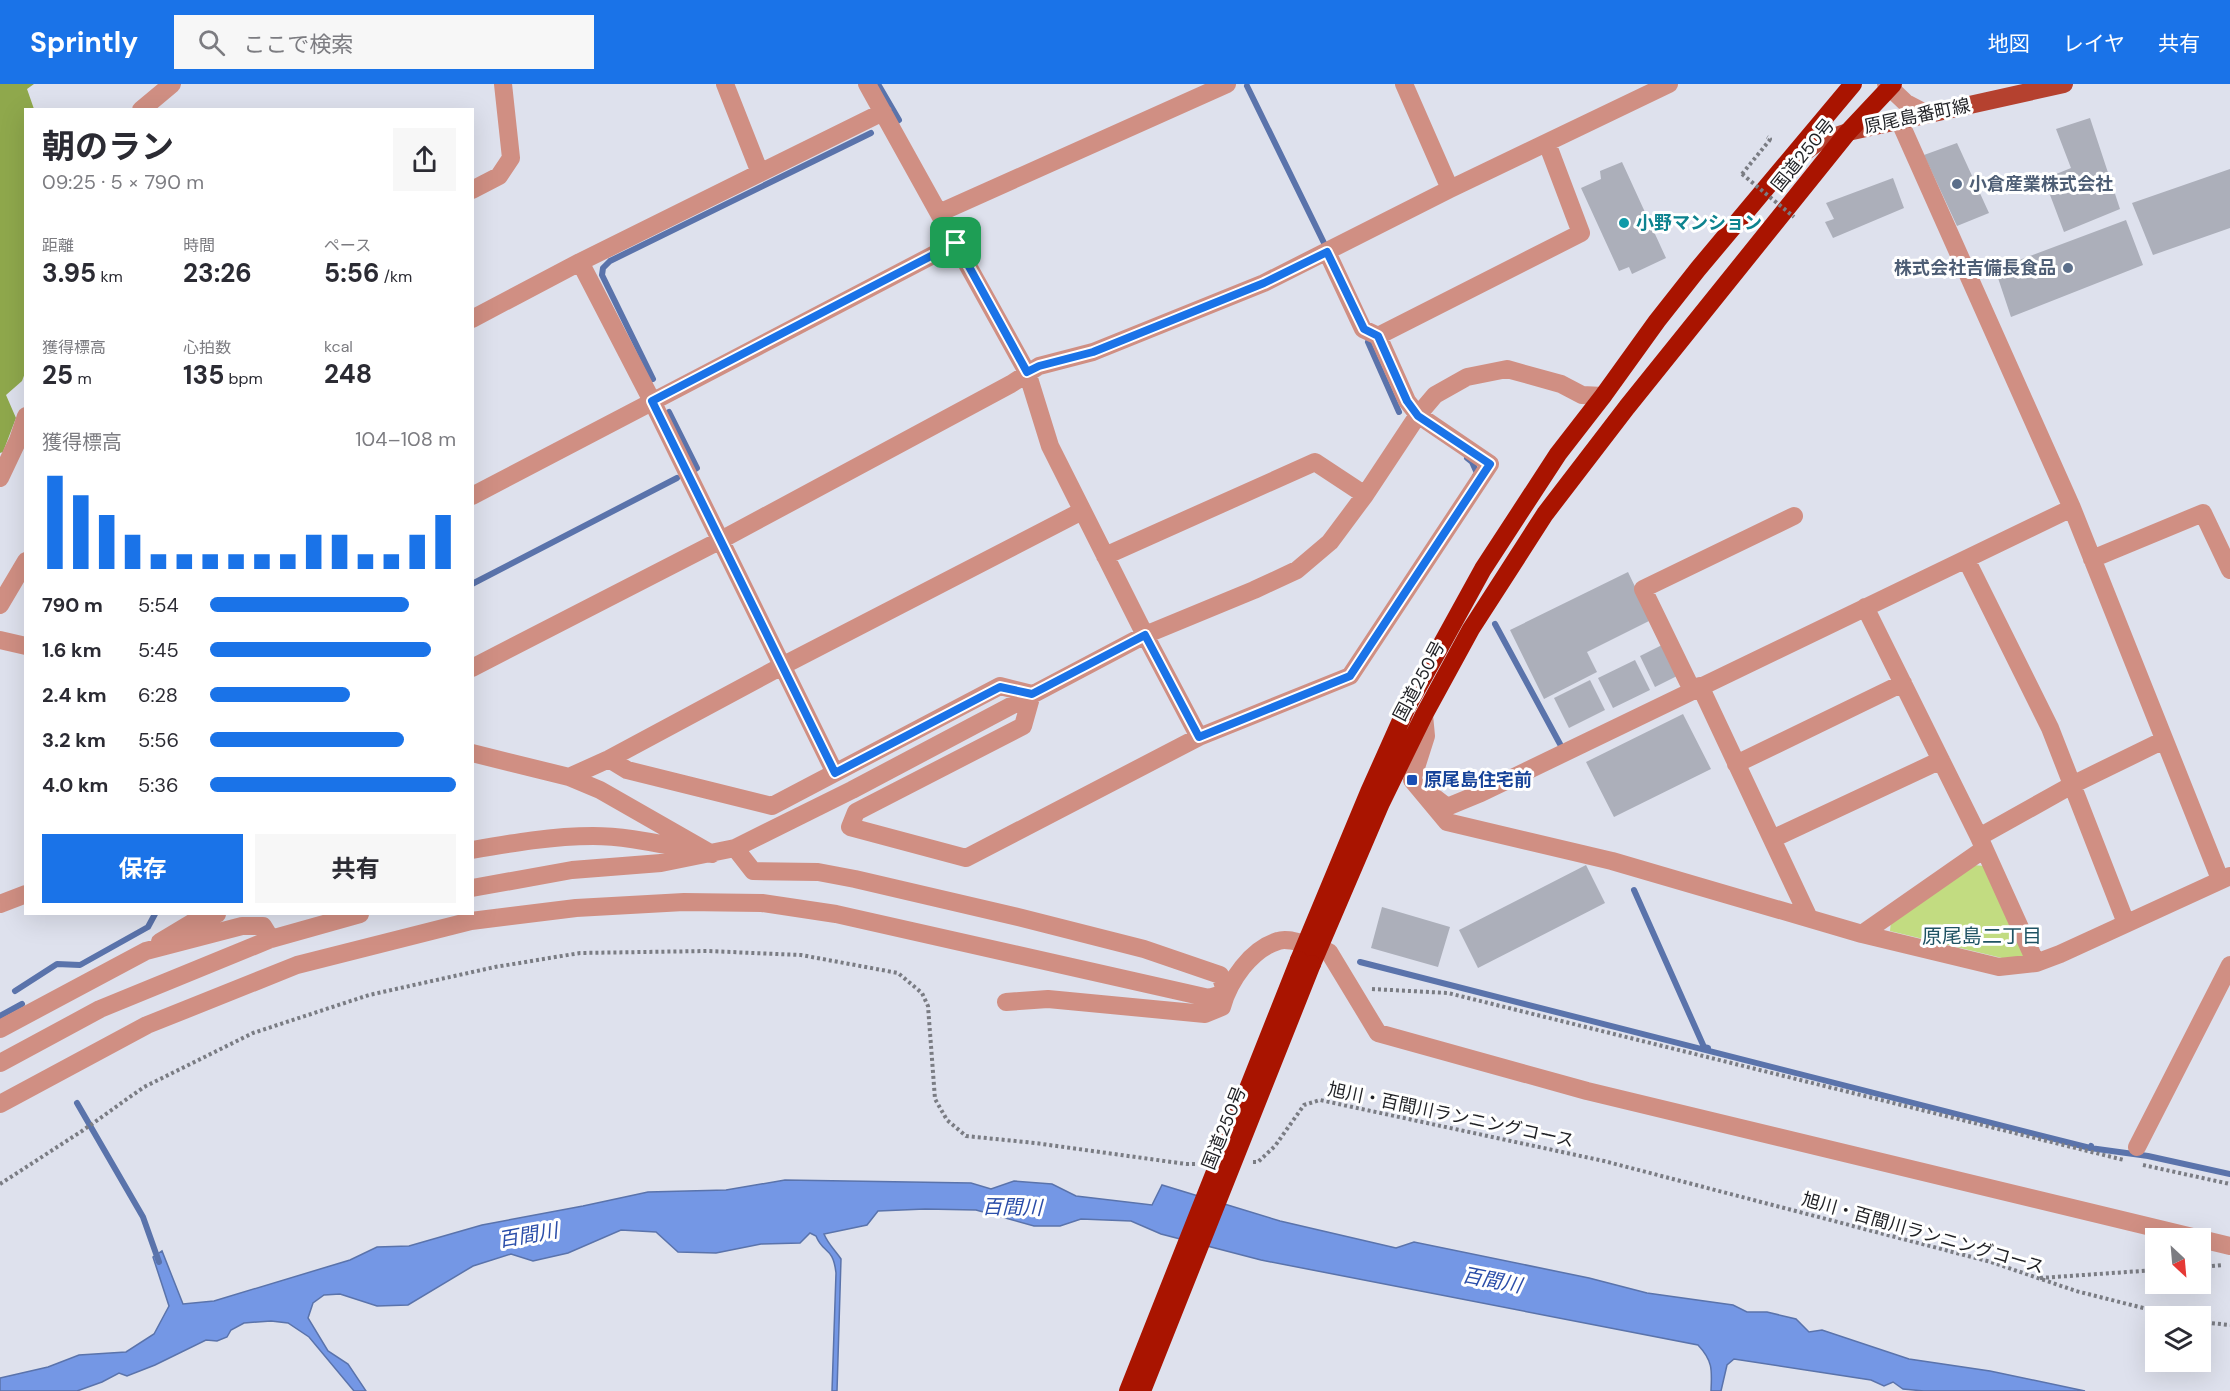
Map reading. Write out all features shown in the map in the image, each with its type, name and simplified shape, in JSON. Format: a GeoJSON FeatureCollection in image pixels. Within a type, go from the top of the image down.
{"type":"FeatureCollection","features":[{"type":"Feature","properties":{"kind":"highway","name":"国道250号"},"geometry":{"type":"LineString","coordinates":[[1142,1391],[1369,792],[1407,707],[1436,652],[1489,559],[1558,454],[1604,396],[1657,321],[1853,84]]}},
{"type":"Feature","properties":{"kind":"highway","name":"国道250号"},"geometry":{"type":"LineString","coordinates":[[1128,1391],[1309,954],[1424,715],[1472,629],[1545,514],[1627,407],[1848,132],[1890,85]]}},
{"type":"Feature","properties":{"kind":"main road","name":"原尾島番町線"},"geometry":{"type":"LineString","coordinates":[[1779,171],[1818,142],[1848,132],[2064,84]]}},
{"type":"Feature","properties":{"kind":"street"},"geometry":{"type":"LineString","coordinates":[[143,108],[172,84]]}},
{"type":"Feature","properties":{"kind":"street"},"geometry":{"type":"LineString","coordinates":[[474,189],[499,176],[512,158],[503,84]]}},
{"type":"Feature","properties":{"kind":"street"},"geometry":{"type":"LineString","coordinates":[[725,84],[760,173]]}},
{"type":"Feature","properties":{"kind":"street"},"geometry":{"type":"LineString","coordinates":[[867,84],[1027,372],[1050,446],[1199,737]]}},
{"type":"Feature","properties":{"kind":"street"},"geometry":{"type":"LineString","coordinates":[[939,213],[1227,84]]}},
{"type":"Feature","properties":{"kind":"street"},"geometry":{"type":"LineString","coordinates":[[1404,84],[1450,189]]}},
{"type":"Feature","properties":{"kind":"street"},"geometry":{"type":"LineString","coordinates":[[474,667],[719,541],[1039,366],[1093,352],[1256,286],[1546,142],[1669,84]]}},
{"type":"Feature","properties":{"kind":"street"},"geometry":{"type":"LineString","coordinates":[[1890,85],[1906,104],[1927,114]]}},
{"type":"Feature","properties":{"kind":"street"},"geometry":{"type":"LineString","coordinates":[[474,318],[580,262],[883,112]]}},
{"type":"Feature","properties":{"kind":"street"},"geometry":{"type":"LineString","coordinates":[[1412,780],[1447,822],[1612,861],[1862,934],[1999,967],[2036,963],[2060,954],[2225,878],[2164,740],[2072,508],[1899,120]]}},
{"type":"Feature","properties":{"kind":"street"},"geometry":{"type":"LineString","coordinates":[[1378,336],[1581,233],[1546,142]]}},
{"type":"Feature","properties":{"kind":"street"},"geometry":{"type":"LineString","coordinates":[[474,495],[956,243]]}},
{"type":"Feature","properties":{"kind":"street"},"geometry":{"type":"LineString","coordinates":[[1032,694],[1023,726],[856,812],[850,827],[966,858],[1199,737],[1350,676],[1490,464],[1418,416],[1407,401],[1378,336],[1364,329],[1327,252]]}},
{"type":"Feature","properties":{"kind":"street"},"geometry":{"type":"LineString","coordinates":[[580,262],[652,401],[835,773]]}},
{"type":"Feature","properties":{"kind":"street"},"geometry":{"type":"LineString","coordinates":[[474,888],[573,870],[661,862],[735,848],[852,790],[1145,635],[1297,570],[1330,542],[1435,395],[1467,377],[1507,369],[1561,384],[1582,395],[1604,396]]}},
{"type":"Feature","properties":{"kind":"street"},"geometry":{"type":"LineString","coordinates":[[0,478],[24,422]]}},
{"type":"Feature","properties":{"kind":"street"},"geometry":{"type":"LineString","coordinates":[[1105,556],[1315,462],[1365,495]]}},
{"type":"Feature","properties":{"kind":"street"},"geometry":{"type":"LineString","coordinates":[[1412,780],[1447,807],[1481,793],[2072,508]]}},
{"type":"Feature","properties":{"kind":"street"},"geometry":{"type":"LineString","coordinates":[[569,777],[609,759],[782,666],[1082,511]]}},
{"type":"Feature","properties":{"kind":"street"},"geometry":{"type":"LineString","coordinates":[[2092,559],[2203,513],[2230,570]]}},
{"type":"Feature","properties":{"kind":"street"},"geometry":{"type":"LineString","coordinates":[[1794,516],[1643,589],[1736,764],[1809,918]]}},
{"type":"Feature","properties":{"kind":"street"},"geometry":{"type":"LineString","coordinates":[[1966,559],[2050,728],[2126,923]]}},
{"type":"Feature","properties":{"kind":"street"},"geometry":{"type":"LineString","coordinates":[[0,605],[24,564]]}},
{"type":"Feature","properties":{"kind":"street"},"geometry":{"type":"LineString","coordinates":[[1865,607],[1982,843],[2036,963]]}},
{"type":"Feature","properties":{"kind":"street"},"geometry":{"type":"LineString","coordinates":[[0,640],[24,646]]}},
{"type":"Feature","properties":{"kind":"street"},"geometry":{"type":"LineString","coordinates":[[1736,764],[1903,683]]}},
{"type":"Feature","properties":{"kind":"street"},"geometry":{"type":"LineString","coordinates":[[609,759],[627,770],[772,807],[1000,687],[1032,694]]}},
{"type":"Feature","properties":{"kind":"street"},"geometry":{"type":"LineString","coordinates":[[1412,780],[1426,736],[1424,715]]}},
{"type":"Feature","properties":{"kind":"street"},"geometry":{"type":"LineString","coordinates":[[1862,934],[1982,843],[2072,785],[2164,740]]}},
{"type":"Feature","properties":{"kind":"street"},"geometry":{"type":"LineString","coordinates":[[474,753],[569,777],[600,790],[712,854]]}},
{"type":"Feature","properties":{"kind":"street"},"geometry":{"type":"LineString","coordinates":[[1772,839],[1941,760]]}},
{"type":"Feature","properties":{"kind":"street"},"geometry":{"type":"LineString","coordinates":[[474,850],[557,837],[595,836],[712,854]]}},
{"type":"Feature","properties":{"kind":"street"},"geometry":{"type":"LineString","coordinates":[[735,848],[753,871],[818,872],[855,879],[1144,949],[1220,975],[1226,993]]}},
{"type":"Feature","properties":{"kind":"street"},"geometry":{"type":"LineString","coordinates":[[0,904],[24,895]]}},
{"type":"Feature","properties":{"kind":"street"},"geometry":{"type":"LineString","coordinates":[[0,1104],[147,1025],[297,965],[471,921],[576,908],[684,902],[762,903],[836,914],[1209,998],[1226,993]]}},
{"type":"Feature","properties":{"kind":"street"},"geometry":{"type":"LineString","coordinates":[[0,1029],[146,951],[195,921],[214,915]]}},
{"type":"Feature","properties":{"kind":"street"},"geometry":{"type":"LineString","coordinates":[[0,1063],[100,1009],[271,939],[356,915]]}},
{"type":"Feature","properties":{"kind":"street"},"geometry":{"type":"LineString","coordinates":[[146,951],[242,926],[263,926],[271,939]]}},
{"type":"Feature","properties":{"kind":"street"},"geometry":{"type":"LineString","coordinates":[[1006,1002],[1048,999],[1205,1014],[1222,1007],[1226,993],[1243,967],[1261,949],[1279,940],[1309,954],[1329,952],[1378,1033],[1587,1091],[2230,1246]]}},
{"type":"Feature","properties":{"kind":"street"},"geometry":{"type":"LineString","coordinates":[[2136,1157],[2230,965]]}},
{"type":"Feature","properties":{"kind":"path"},"geometry":{"type":"LineString","coordinates":[[1768,139],[1742,174],[1794,218]]}},
{"type":"Feature","properties":{"kind":"path"},"geometry":{"type":"LineString","coordinates":[[0,1184],[82,1131],[144,1087],[253,1033],[369,995],[495,967],[580,953],[707,951],[801,955],[898,973],[922,993],[928,1006],[935,1099],[947,1120],[966,1136],[1047,1144],[1186,1164],[1207,1164]]}},
{"type":"Feature","properties":{"kind":"path"},"geometry":{"type":"LineString","coordinates":[[1351,988],[1448,993],[2136,1157],[2230,1184]]}},
{"type":"Feature","properties":{"kind":"path","name":"旭川・百間川ランニングコース"},"geometry":{"type":"LineString","coordinates":[[1248,1162],[1258,1162],[1275,1146],[1304,1105],[1320,1100],[1604,1161],[1990,1262],[2076,1291],[2145,1308]]}},
{"type":"Feature","properties":{"kind":"path"},"geometry":{"type":"LineString","coordinates":[[2211,1265],[2230,1264]]}},
{"type":"Feature","properties":{"kind":"path"},"geometry":{"type":"LineString","coordinates":[[2036,1278],[2145,1271]]}},
{"type":"Feature","properties":{"kind":"path"},"geometry":{"type":"LineString","coordinates":[[2211,1323],[2230,1325]]}},
{"type":"Feature","properties":{"kind":"green space"},"geometry":{"type":"Polygon","coordinates":[[[0,84],[34,84],[27,89],[34,108],[24,108],[24,376],[22,381],[6,395],[16,418],[3,452],[0,453],[0,84]]]}},
{"type":"Feature","properties":{"kind":"green space"},"geometry":{"type":"Polygon","coordinates":[[[1973,865],[1984,866],[2026,957],[2002,958],[1890,931],[1891,921],[1973,865]]]}},
{"type":"Feature","properties":{"kind":"water","name":"百間川"},"geometry":{"type":"Polygon","coordinates":[[[785,1180],[971,1183],[991,1189],[1014,1181],[1052,1184],[1076,1196],[1152,1205],[1162,1185],[1280,1221],[1396,1248],[1414,1242],[1589,1278],[1647,1293],[1733,1305],[1747,1312],[1767,1312],[1796,1319],[1809,1332],[1822,1330],[1909,1359],[1990,1371],[2085,1391],[1924,1391],[1903,1389],[1893,1382],[1884,1386],[1871,1380],[1734,1359],[1727,1365],[1721,1391],[1711,1391],[1711,1366],[1698,1345],[1261,1260],[1161,1234],[1131,1221],[1081,1219],[1060,1226],[1034,1226],[976,1210],[925,1209],[878,1211],[867,1225],[824,1234],[841,1259],[837,1391],[832,1391],[835,1264],[816,1236],[810,1233],[800,1243],[761,1244],[716,1253],[678,1252],[656,1232],[621,1230],[568,1253],[533,1261],[511,1254],[473,1266],[408,1305],[377,1306],[340,1294],[324,1295],[313,1303],[308,1318],[328,1351],[348,1364],[366,1391],[354,1391],[309,1337],[288,1323],[271,1321],[244,1323],[231,1330],[227,1337],[217,1341],[206,1340],[155,1365],[127,1376],[119,1373],[77,1391],[0,1391],[0,1378],[48,1367],[79,1355],[126,1352],[154,1334],[169,1306],[153,1257],[162,1251],[183,1304],[214,1301],[350,1260],[377,1247],[409,1246],[482,1225],[648,1192],[726,1190],[785,1180]]]}},
{"type":"Feature","properties":{"kind":"building"},"geometry":{"type":"Polygon","coordinates":[[[2090,118],[2120,209],[2064,232],[2044,179],[2071,168],[2056,129],[2090,118]]]}},
{"type":"Feature","properties":{"kind":"building"},"geometry":{"type":"Polygon","coordinates":[[[1957,143],[1989,213],[1957,226],[1924,155],[1957,143]]]}},
{"type":"Feature","properties":{"kind":"building","name":"小野マンション"},"geometry":{"type":"Polygon","coordinates":[[[1622,162],[1666,258],[1632,274],[1629,267],[1619,271],[1581,188],[1601,179],[1600,171],[1622,162]]]}},
{"type":"Feature","properties":{"kind":"building"},"geometry":{"type":"Polygon","coordinates":[[[2230,169],[2230,228],[2153,255],[2132,203],[2230,169]]]}},
{"type":"Feature","properties":{"kind":"building"},"geometry":{"type":"Polygon","coordinates":[[[1893,178],[1904,208],[1833,238],[1825,222],[1834,219],[1826,203],[1893,178]]]}},
{"type":"Feature","properties":{"kind":"building"},"geometry":{"type":"Polygon","coordinates":[[[2126,220],[2143,265],[2011,317],[1995,269],[2126,220]]]}},
{"type":"Feature","properties":{"kind":"building"},"geometry":{"type":"Polygon","coordinates":[[[1628,572],[1651,620],[1587,652],[1597,672],[1544,699],[1510,630],[1628,572]]]}},
{"type":"Feature","properties":{"kind":"building"},"geometry":{"type":"Polygon","coordinates":[[[1664,644],[1679,675],[1655,687],[1640,656],[1664,644]]]}},
{"type":"Feature","properties":{"kind":"building"},"geometry":{"type":"Polygon","coordinates":[[[1635,660],[1650,690],[1613,708],[1598,678],[1635,660]]]}},
{"type":"Feature","properties":{"kind":"building"},"geometry":{"type":"Polygon","coordinates":[[[1590,680],[1605,710],[1569,728],[1554,698],[1590,680]]]}},
{"type":"Feature","properties":{"kind":"building"},"geometry":{"type":"Polygon","coordinates":[[[1683,714],[1711,769],[1614,817],[1586,762],[1683,714]]]}},
{"type":"Feature","properties":{"kind":"building"},"geometry":{"type":"Polygon","coordinates":[[[1586,865],[1605,903],[1478,968],[1459,930],[1586,865]]]}},
{"type":"Feature","properties":{"kind":"building"},"geometry":{"type":"Polygon","coordinates":[[[1382,907],[1450,927],[1438,967],[1371,948],[1382,907]]]}},
{"type":"Feature","properties":{"kind":"waterway"},"geometry":{"type":"LineString","coordinates":[[878,84],[899,120],[896,122]]}},
{"type":"Feature","properties":{"kind":"waterway"},"geometry":{"type":"LineString","coordinates":[[1247,86],[1325,245]]}},
{"type":"Feature","properties":{"kind":"waterway"},"geometry":{"type":"LineString","coordinates":[[653,379],[602,275],[603,268],[610,261],[871,133]]}},
{"type":"Feature","properties":{"kind":"waterway"},"geometry":{"type":"LineString","coordinates":[[1368,342],[1399,412]]}},
{"type":"Feature","properties":{"kind":"waterway"},"geometry":{"type":"LineString","coordinates":[[669,412],[697,468],[694,470]]}},
{"type":"Feature","properties":{"kind":"waterway"},"geometry":{"type":"LineString","coordinates":[[1467,458],[1472,462],[1477,473],[1475,476]]}},
{"type":"Feature","properties":{"kind":"waterway"},"geometry":{"type":"LineString","coordinates":[[474,583],[677,478]]}},
{"type":"Feature","properties":{"kind":"waterway"},"geometry":{"type":"LineString","coordinates":[[1495,624],[1560,744]]}},
{"type":"Feature","properties":{"kind":"waterway"},"geometry":{"type":"LineString","coordinates":[[1634,890],[1704,1047],[1708,1048]]}},
{"type":"Feature","properties":{"kind":"waterway"},"geometry":{"type":"LineString","coordinates":[[15,991],[57,964],[80,965],[148,927],[154,915]]}},
{"type":"Feature","properties":{"kind":"waterway"},"geometry":{"type":"LineString","coordinates":[[1360,962],[2090,1148]]}},
{"type":"Feature","properties":{"kind":"waterway"},"geometry":{"type":"LineString","coordinates":[[0,1016],[22,1004]]}},
{"type":"Feature","properties":{"kind":"waterway"},"geometry":{"type":"LineString","coordinates":[[77,1103],[143,1217],[159,1262]]}},
{"type":"Feature","properties":{"kind":"waterway"},"geometry":{"type":"LineString","coordinates":[[2091,1146],[2090,1148],[2148,1156],[2230,1174]]}},
{"type":"Feature","properties":{"kind":"place","name":"小倉産業株式会社"},"geometry":{"type":"Point","coordinates":[1957,184]}},
{"type":"Feature","properties":{"kind":"place","name":"小野マンション"},"geometry":{"type":"Point","coordinates":[1624,223]}},
{"type":"Feature","properties":{"kind":"place","name":"株式会社吉備長食品"},"geometry":{"type":"Point","coordinates":[2068,268]}},
{"type":"Feature","properties":{"kind":"place","name":"原尾島住宅前"},"geometry":{"type":"Point","coordinates":[1412,780]}},
{"type":"Feature","properties":{"kind":"district","name":"原尾島二丁目"},"geometry":{"type":"Point","coordinates":[1982,936]}},
{"type":"Feature","properties":{"kind":"route"},"geometry":{"type":"LineString","coordinates":[[956,243],[1027,372],[1039,366],[1093,352],[1264,283],[1327,252],[1364,329],[1378,336],[1407,401],[1418,416],[1490,464],[1350,676],[1199,737],[1145,635],[1032,694],[1000,687],[835,773],[652,401],[956,243]]}}]}
